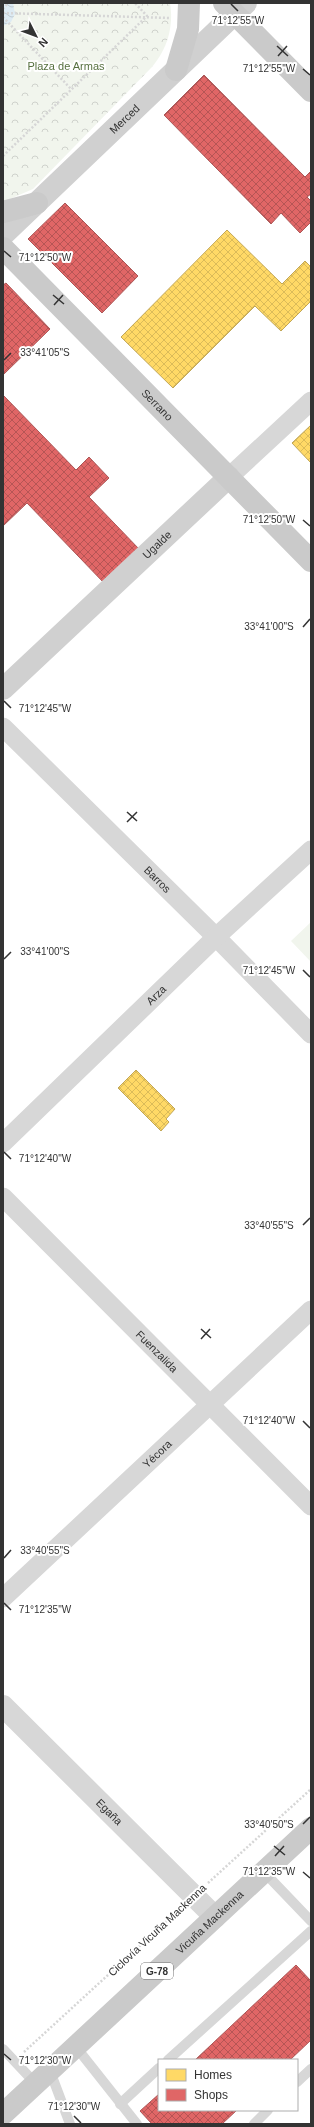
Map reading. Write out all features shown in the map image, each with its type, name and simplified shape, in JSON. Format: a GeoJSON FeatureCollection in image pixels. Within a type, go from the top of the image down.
{"type":"FeatureCollection","features":[{"type":"Feature","properties":{"kind":"main road","name":"Merced"},"geometry":{"type":"LineString","coordinates":[[3,235],[176,70],[235,7]]}},
{"type":"Feature","properties":{"kind":"main road"},"geometry":{"type":"LineString","coordinates":[[235,7],[311,91]]}},
{"type":"Feature","properties":{"kind":"main road"},"geometry":{"type":"LineString","coordinates":[[176,70],[185,43],[188,11]]}},
{"type":"Feature","properties":{"kind":"main road"},"geometry":{"type":"LineString","coordinates":[[3,212],[37,203]]}},
{"type":"Feature","properties":{"kind":"main road","name":"Serrano"},"geometry":{"type":"LineString","coordinates":[[3,248],[311,561]]}},
{"type":"Feature","properties":{"kind":"main road","name":"Ugalde"},"geometry":{"type":"LineString","coordinates":[[3,689],[229,478]]}},
{"type":"Feature","properties":{"kind":"main road","name":"Vicuña Mackenna"},"geometry":{"type":"LineString","coordinates":[[3,2114],[311,1828]]}},
{"type":"Feature","properties":{"kind":"street","name":"Ugalde"},"geometry":{"type":"LineString","coordinates":[[229,478],[311,401]]}},
{"type":"Feature","properties":{"kind":"street","name":"Barros"},"geometry":{"type":"LineString","coordinates":[[3,727],[216,937],[311,1034]]}},
{"type":"Feature","properties":{"kind":"street","name":"Arza"},"geometry":{"type":"LineString","coordinates":[[3,1143],[216,937],[311,850]]}},
{"type":"Feature","properties":{"kind":"street","name":"Fuenzalida"},"geometry":{"type":"LineString","coordinates":[[3,1197],[311,1506]]}},
{"type":"Feature","properties":{"kind":"street","name":"Yécora"},"geometry":{"type":"LineString","coordinates":[[3,1598],[311,1310]]}},
{"type":"Feature","properties":{"kind":"street","name":"Egaña"},"geometry":{"type":"LineString","coordinates":[[3,1706],[215,1917]]}},
{"type":"Feature","properties":{"kind":"lane"},"geometry":{"type":"LineString","coordinates":[[264,1872],[311,1921]]}},
{"type":"Feature","properties":{"kind":"lane"},"geometry":{"type":"LineString","coordinates":[[169,2059],[311,1931]]}},
{"type":"Feature","properties":{"kind":"lane"},"geometry":{"type":"LineString","coordinates":[[76,2047],[136,2124]]}},
{"type":"Feature","properties":{"kind":"lane"},"geometry":{"type":"LineString","coordinates":[[3,2049],[14,2061],[43,2077],[70,2124]]}},
{"type":"Feature","properties":{"kind":"lane"},"geometry":{"type":"LineString","coordinates":[[120,2104],[158,2069]]}},
{"type":"Feature","properties":{"kind":"lane"},"geometry":{"type":"LineString","coordinates":[[298,2081],[311,2069]]}},
{"type":"Feature","properties":{"kind":"lane"},"geometry":{"type":"LineString","coordinates":[[254,2124],[267,2111]]}},
{"type":"Feature","properties":{"kind":"path"},"geometry":{"type":"LineString","coordinates":[[3,9],[8,3]]}},
{"type":"Feature","properties":{"kind":"path"},"geometry":{"type":"LineString","coordinates":[[135,3],[147,16]]}},
{"type":"Feature","properties":{"kind":"path"},"geometry":{"type":"LineString","coordinates":[[3,13],[147,16],[188,11]]}},
{"type":"Feature","properties":{"kind":"path"},"geometry":{"type":"LineString","coordinates":[[3,156],[147,16]]}},
{"type":"Feature","properties":{"kind":"path"},"geometry":{"type":"LineString","coordinates":[[3,17],[71,89]]}},
{"type":"Feature","properties":{"kind":"path","name":"Ciclovía Vicuña Mackenna"},"geometry":{"type":"LineString","coordinates":[[14,2061],[311,1788]]}},
{"type":"Feature","properties":{"kind":"green space","name":"Plaza de Armas"},"geometry":{"type":"Polygon","coordinates":[[[3,3],[170,3],[171,21],[168,37],[162,53],[152,67],[33,189],[3,202],[3,3]]]}},
{"type":"Feature","properties":{"kind":"green space"},"geometry":{"type":"Polygon","coordinates":[[[311,922],[311,962],[291,941],[311,922]]]}},
{"type":"Feature","properties":{"kind":"water"},"geometry":{"type":"Polygon","coordinates":[[[3,3],[13,3],[15,14],[11,22],[3,26],[3,3]]]}},
{"type":"Feature","properties":{"kind":"building: Homes"},"geometry":{"type":"Polygon","coordinates":[[[227,230],[282,284],[305,261],[311,267],[311,301],[281,331],[255,306],[173,388],[121,337],[227,230]]]}},
{"type":"Feature","properties":{"kind":"building: Homes"},"geometry":{"type":"Polygon","coordinates":[[[311,425],[311,463],[292,443],[311,425]]]}},
{"type":"Feature","properties":{"kind":"building: Homes"},"geometry":{"type":"Polygon","coordinates":[[[136,1070],[175,1109],[166,1119],[169,1122],[161,1131],[118,1088],[136,1070]]]}},
{"type":"Feature","properties":{"kind":"building: Shops"},"geometry":{"type":"Polygon","coordinates":[[[204,75],[305,177],[311,171],[311,194],[307,197],[311,201],[311,222],[300,233],[281,213],[271,224],[164,115],[204,75]]]}},
{"type":"Feature","properties":{"kind":"building: Shops"},"geometry":{"type":"Polygon","coordinates":[[[65,203],[138,276],[102,313],[28,239],[65,203]]]}},
{"type":"Feature","properties":{"kind":"building: Shops"},"geometry":{"type":"Polygon","coordinates":[[[6,283],[50,329],[3,375],[3,285],[6,283]]]}},
{"type":"Feature","properties":{"kind":"building: Shops"},"geometry":{"type":"Polygon","coordinates":[[[3,395],[76,470],[89,457],[109,478],[89,497],[140,550],[105,584],[27,503],[3,526],[3,395]]]}},
{"type":"Feature","properties":{"kind":"building: Shops"},"geometry":{"type":"Polygon","coordinates":[[[296,1965],[311,1981],[311,2040],[291,2059],[196,2059],[296,1965]]]}},
{"type":"Feature","properties":{"kind":"building: Shops"},"geometry":{"type":"Polygon","coordinates":[[[158,2095],[158,2111],[236,2111],[222,2124],[152,2124],[140,2111],[158,2095]]]}}]}
